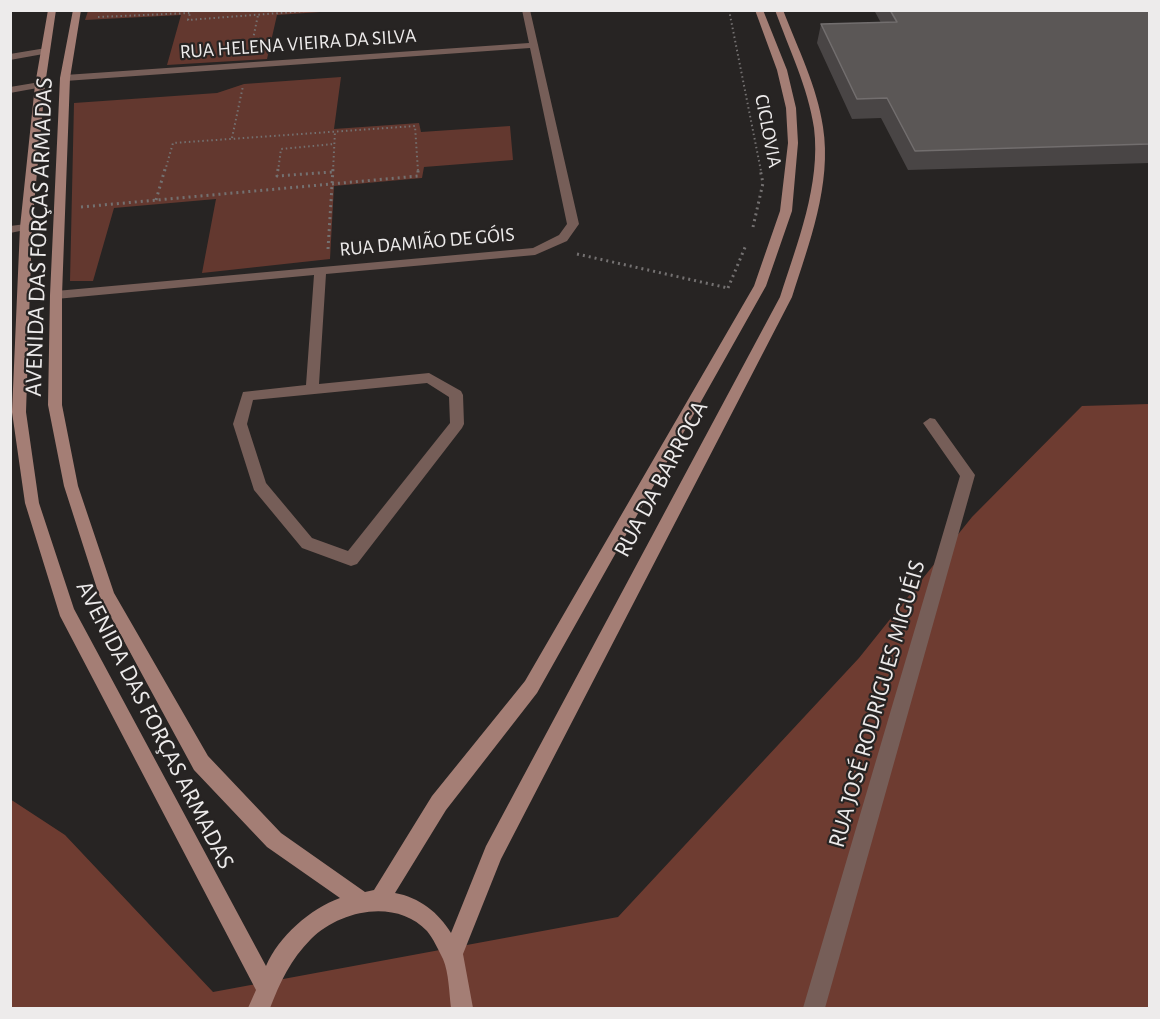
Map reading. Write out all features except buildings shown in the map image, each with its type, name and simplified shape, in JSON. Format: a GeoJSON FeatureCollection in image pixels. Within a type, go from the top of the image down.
{"type":"FeatureCollection","features":[{"type":"Feature","properties":{"kind":"street","name":"AVENIDA DAS FORÇAS ARMADAS"},"geometry":{"type":"LineString","coordinates":[[52,10],[40,85],[26,227],[19,412],[32,503],[66,611],[265,985]]}},
{"type":"Feature","properties":{"kind":"street","name":"AVENIDA DAS FORÇAS ARMADAS"},"geometry":{"type":"LineString","coordinates":[[77,10],[65,78],[56,295],[55,405],[71,486],[107,595],[201,763],[274,840],[370,900]]}},
{"type":"Feature","properties":{"kind":"street","name":"RUA DAMIÃO DE GÓIS"},"geometry":{"type":"LineString","coordinates":[[56,295],[324,264],[535,251],[563,238],[573,224],[526,10]]}},
{"type":"Feature","properties":{"kind":"street","name":"RUA DA BARROCA"},"geometry":{"type":"LineString","coordinates":[[370,900],[439,803],[531,687],[760,286],[786,211],[793,143],[791,108],[782,70],[759,10]]}},
{"type":"Feature","properties":{"kind":"street","name":"RUA DA BARROCA"},"geometry":{"type":"LineString","coordinates":[[453,953],[493,853],[786,297],[811,214],[820,145],[813,108],[779,10]]}},
{"type":"Feature","properties":{"kind":"street","name":"RUA HELENA VIEIRA DA SILVA"},"geometry":{"type":"LineString","coordinates":[[65,78],[534,45]]}},
{"type":"Feature","properties":{"kind":"street"},"geometry":{"type":"LineString","coordinates":[[10,57],[46,51]]}},
{"type":"Feature","properties":{"kind":"street"},"geometry":{"type":"LineString","coordinates":[[10,90],[40,85]]}},
{"type":"Feature","properties":{"kind":"street"},"geometry":{"type":"LineString","coordinates":[[10,230],[26,227]]}},
{"type":"Feature","properties":{"kind":"street"},"geometry":{"type":"LineString","coordinates":[[312,388],[324,264]]}},
{"type":"Feature","properties":{"kind":"street"},"geometry":{"type":"LineString","coordinates":[[429,378],[456,395],[457,424],[351,559],[307,543],[259,486],[240,424],[248,396],[312,388],[429,378]]}},
{"type":"Feature","properties":{"kind":"street","name":"RUA JOSÉ RODRIGUES MIGUÉIS"},"geometry":{"type":"LineString","coordinates":[[814,1008],[968,475],[930,423]]}},
{"type":"Feature","properties":{"kind":"street"},"geometry":{"type":"LineString","coordinates":[[259,1008],[265,985],[283,953],[305,928],[332,910],[370,900],[410,907],[434,926],[453,953],[462,985],[462,1008]]}},
{"type":"Feature","properties":{"kind":"path"},"geometry":{"type":"LineString","coordinates":[[97,17],[190,12],[188,20],[319,10]]}},
{"type":"Feature","properties":{"kind":"path","name":"CICLOVIA"},"geometry":{"type":"LineString","coordinates":[[729,10],[763,183],[752,229]]}},
{"type":"Feature","properties":{"kind":"path"},"geometry":{"type":"LineString","coordinates":[[71,207],[156,200],[418,176],[415,126],[173,143],[156,200]]}},
{"type":"Feature","properties":{"kind":"path"},"geometry":{"type":"LineString","coordinates":[[324,264],[335,131]]}},
{"type":"Feature","properties":{"kind":"path"},"geometry":{"type":"LineString","coordinates":[[332,172],[277,176],[281,149],[334,144]]}},
{"type":"Feature","properties":{"kind":"path"},"geometry":{"type":"LineString","coordinates":[[728,288],[749,237]]}},
{"type":"Feature","properties":{"kind":"path"},"geometry":{"type":"LineString","coordinates":[[544,247],[755,294]]}},
{"type":"Feature","properties":{"kind":"shaded area"},"geometry":{"type":"Polygon","coordinates":[[[88,10],[335,11],[277,15],[267,59],[167,65],[181,15],[85,20],[88,10]]]}},
{"type":"Feature","properties":{"kind":"shaded area"},"geometry":{"type":"Polygon","coordinates":[[[341,77],[334,129],[419,123],[421,132],[510,126],[513,160],[424,167],[422,178],[334,186],[330,259],[202,273],[216,199],[114,208],[93,281],[70,281],[74,103],[217,93],[244,84],[341,77]]]}},
{"type":"Feature","properties":{"kind":"shaded area"},"geometry":{"type":"Polygon","coordinates":[[[1149,404],[1149,1008],[11,1008],[10,799],[65,835],[213,992],[618,917],[859,658],[972,517],[1082,406],[1149,404]]]}}]}
